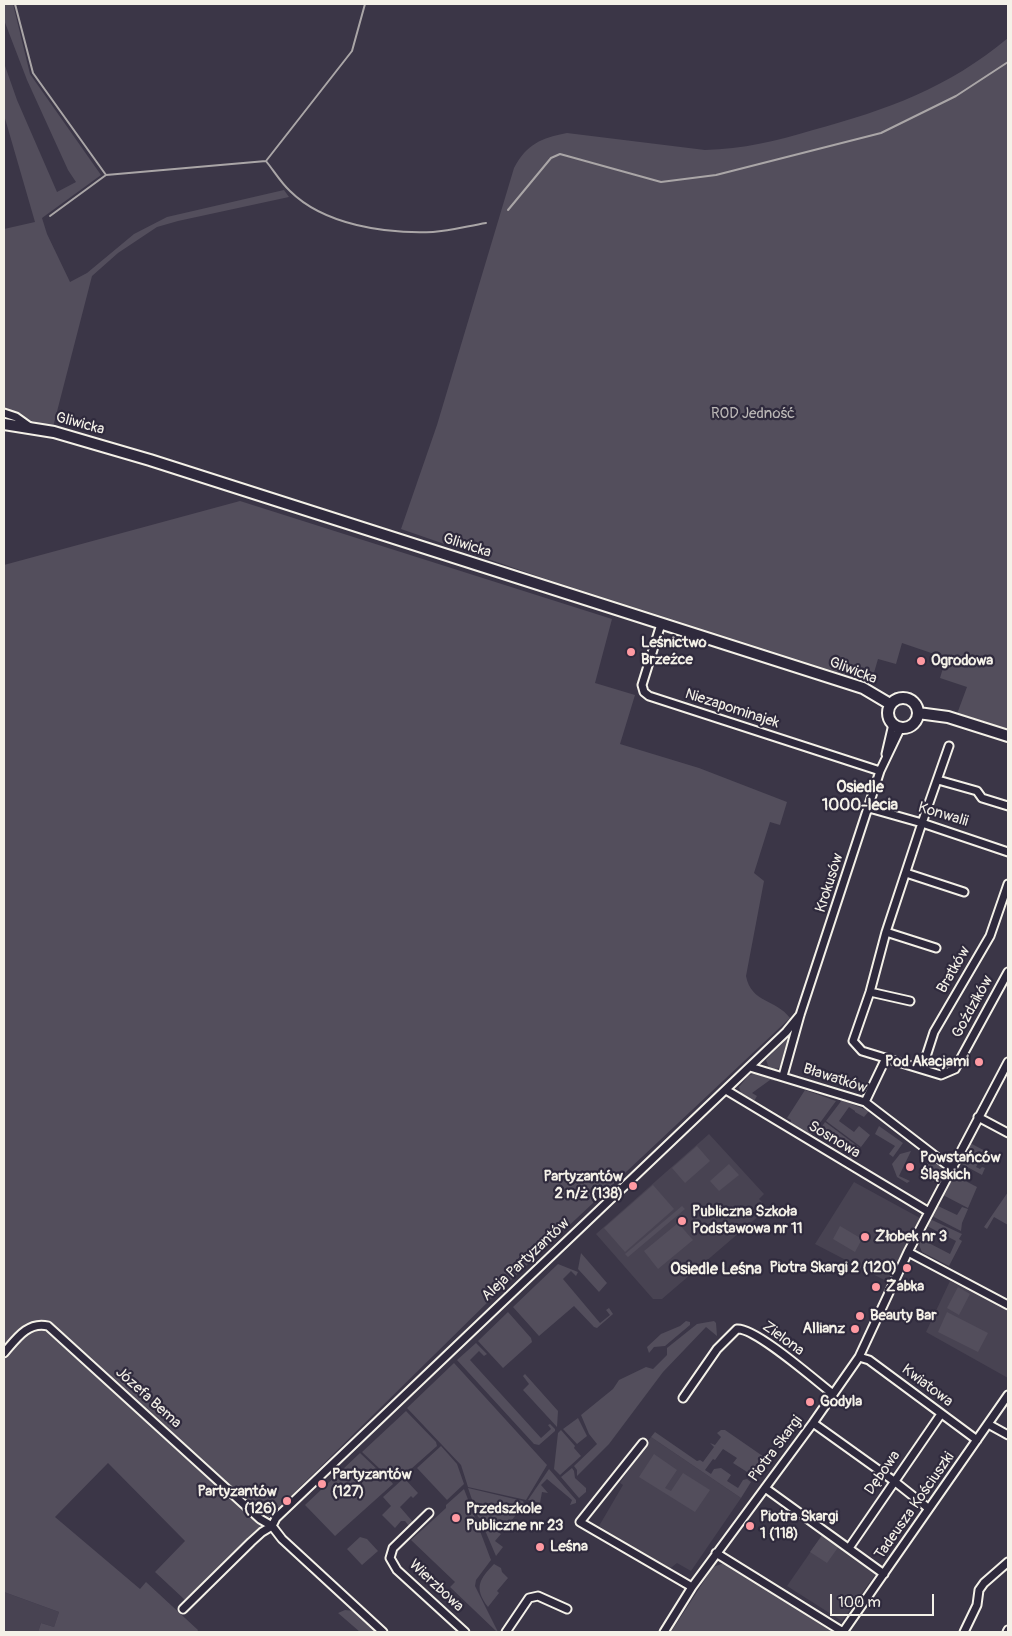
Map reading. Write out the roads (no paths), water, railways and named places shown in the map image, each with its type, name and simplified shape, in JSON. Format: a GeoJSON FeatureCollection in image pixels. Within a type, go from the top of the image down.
{"type":"FeatureCollection","features":[{"type":"Feature","properties":{"kind":"main road","name":"Gliwicka"},"geometry":{"type":"LineString","coordinates":[[4,424],[71,437],[130,454],[863,688],[890,704]]}},
{"type":"Feature","properties":{"kind":"main road"},"geometry":{"type":"LineString","coordinates":[[900,698],[908,699],[915,704],[918,712],[913,724],[897,726],[888,714],[890,704],[900,698]]}},
{"type":"Feature","properties":{"kind":"main road"},"geometry":{"type":"LineString","coordinates":[[918,712],[948,717],[1008,736]]}},
{"type":"Feature","properties":{"kind":"street","name":"Gliwicka"},"geometry":{"type":"LineString","coordinates":[[4,413],[16,417],[31,428]]}},
{"type":"Feature","properties":{"kind":"street","name":"Niezapominajek"},"geometry":{"type":"LineString","coordinates":[[661,624],[642,685],[644,692],[649,696],[880,771]]}},
{"type":"Feature","properties":{"kind":"street","name":"Krokusów"},"geometry":{"type":"LineString","coordinates":[[783,1076],[800,1015],[880,771],[897,726]]}},
{"type":"Feature","properties":{"kind":"street"},"geometry":{"type":"LineString","coordinates":[[922,1069],[862,1051],[854,1041],[870,992],[886,932],[949,746]]}},
{"type":"Feature","properties":{"kind":"street"},"geometry":{"type":"LineString","coordinates":[[938,780],[977,790],[982,798],[1008,806]]}},
{"type":"Feature","properties":{"kind":"street","name":"Konwalii"},"geometry":{"type":"LineString","coordinates":[[869,808],[922,823],[1008,852]]}},
{"type":"Feature","properties":{"kind":"street"},"geometry":{"type":"LineString","coordinates":[[906,873],[964,892]]}},
{"type":"Feature","properties":{"kind":"street","name":"Bratków"},"geometry":{"type":"LineString","coordinates":[[922,1069],[934,1032],[990,936],[1008,884]]}},
{"type":"Feature","properties":{"kind":"street"},"geometry":{"type":"LineString","coordinates":[[886,932],[936,948]]}},
{"type":"Feature","properties":{"kind":"street","name":"Goździków"},"geometry":{"type":"LineString","coordinates":[[922,1069],[941,1075],[955,1069],[1008,972]]}},
{"type":"Feature","properties":{"kind":"street"},"geometry":{"type":"LineString","coordinates":[[870,992],[910,1001]]}},
{"type":"Feature","properties":{"kind":"street","name":"Aleja Partyzantów"},"geometry":{"type":"LineString","coordinates":[[272,1526],[276,1518],[750,1067],[786,1032],[800,1015]]}},
{"type":"Feature","properties":{"kind":"street"},"geometry":{"type":"LineString","coordinates":[[865,1102],[886,1058]]}},
{"type":"Feature","properties":{"kind":"street","name":"Piotra Skargi"},"geometry":{"type":"LineString","coordinates":[[664,1632],[716,1553],[813,1423],[859,1357],[908,1252],[1008,1062]]}},
{"type":"Feature","properties":{"kind":"street","name":"Bławatków"},"geometry":{"type":"LineString","coordinates":[[750,1067],[865,1102],[951,1168]]}},
{"type":"Feature","properties":{"kind":"street","name":"Sosnowa"},"geometry":{"type":"LineString","coordinates":[[726,1090],[929,1212]]}},
{"type":"Feature","properties":{"kind":"street"},"geometry":{"type":"LineString","coordinates":[[978,1117],[1008,1133]]}},
{"type":"Feature","properties":{"kind":"street"},"geometry":{"type":"LineString","coordinates":[[908,1252],[1008,1305]]}},
{"type":"Feature","properties":{"kind":"street","name":"Józefa Bema"},"geometry":{"type":"LineString","coordinates":[[4,1353],[22,1332],[28,1328],[41,1325],[48,1326],[260,1519],[272,1526],[282,1539],[382,1632]]}},
{"type":"Feature","properties":{"kind":"street","name":"Zielona"},"geometry":{"type":"LineString","coordinates":[[683,1398],[717,1349],[737,1329],[741,1328],[764,1339],[833,1394]]}},
{"type":"Feature","properties":{"kind":"street","name":"Kwiatowa"},"geometry":{"type":"LineString","coordinates":[[859,1357],[869,1360],[977,1440]]}},
{"type":"Feature","properties":{"kind":"street","name":"Tadeusza Kościuszki"},"geometry":{"type":"LineString","coordinates":[[843,1632],[1008,1395]]}},
{"type":"Feature","properties":{"kind":"street","name":"Dębowa"},"geometry":{"type":"LineString","coordinates":[[848,1548],[941,1414]]}},
{"type":"Feature","properties":{"kind":"street"},"geometry":{"type":"LineString","coordinates":[[813,1423],[894,1481],[928,1508]]}},
{"type":"Feature","properties":{"kind":"street"},"geometry":{"type":"LineString","coordinates":[[988,1424],[1008,1435]]}},
{"type":"Feature","properties":{"kind":"street"},"geometry":{"type":"LineString","coordinates":[[643,1443],[580,1522],[692,1587]]}},
{"type":"Feature","properties":{"kind":"street"},"geometry":{"type":"LineString","coordinates":[[765,1488],[884,1574]]}},
{"type":"Feature","properties":{"kind":"street","name":"Wierzbowa"},"geometry":{"type":"LineString","coordinates":[[429,1513],[393,1548],[390,1558],[397,1570],[465,1632]]}},
{"type":"Feature","properties":{"kind":"street"},"geometry":{"type":"LineString","coordinates":[[183,1609],[251,1542],[272,1526]]}},
{"type":"Feature","properties":{"kind":"street"},"geometry":{"type":"LineString","coordinates":[[716,1553],[843,1632]]}},
{"type":"Feature","properties":{"kind":"street"},"geometry":{"type":"LineString","coordinates":[[964,1632],[977,1606],[979,1590],[984,1583],[1008,1562]]}},
{"type":"Feature","properties":{"kind":"street"},"geometry":{"type":"LineString","coordinates":[[506,1632],[529,1598],[538,1596],[567,1609]]}},
{"type":"Feature","properties":{"kind":"waterway"},"geometry":{"type":"LineString","coordinates":[[15,4],[33,73],[106,175],[266,161],[352,51],[365,4]]}},
{"type":"Feature","properties":{"kind":"waterway"},"geometry":{"type":"LineString","coordinates":[[508,210],[551,158],[560,154],[661,182],[716,175],[881,133],[956,96],[1008,62]]}},
{"type":"Feature","properties":{"kind":"waterway"},"geometry":{"type":"LineString","coordinates":[[266,161],[287,188],[304,203],[320,212],[357,225],[396,231],[433,232],[486,223]]}},
{"type":"Feature","properties":{"kind":"waterway"},"geometry":{"type":"LineString","coordinates":[[50,216],[106,175]]}},
{"type":"Feature","properties":{"kind":"place","name":"Leśnictwo Brzeźce"},"geometry":{"type":"Point","coordinates":[631,652]}},
{"type":"Feature","properties":{"kind":"place","name":"Ogrodowa"},"geometry":{"type":"Point","coordinates":[921,661]}},
{"type":"Feature","properties":{"kind":"place","name":"Pod Akacjami"},"geometry":{"type":"Point","coordinates":[979,1062]}},
{"type":"Feature","properties":{"kind":"place","name":"Powstańców Śląskich"},"geometry":{"type":"Point","coordinates":[910,1167]}},
{"type":"Feature","properties":{"kind":"place","name":"Partyzantów 2 n/ż (138)"},"geometry":{"type":"Point","coordinates":[633,1186]}},
{"type":"Feature","properties":{"kind":"place","name":"Publiczna Szkoła Podstawowa nr 11"},"geometry":{"type":"Point","coordinates":[682,1221]}},
{"type":"Feature","properties":{"kind":"place","name":"Żłobek nr 3"},"geometry":{"type":"Point","coordinates":[865,1237]}},
{"type":"Feature","properties":{"kind":"place","name":"Piotra Skargi 2 (120)"},"geometry":{"type":"Point","coordinates":[907,1268]}},
{"type":"Feature","properties":{"kind":"place","name":"Żabka"},"geometry":{"type":"Point","coordinates":[876,1287]}},
{"type":"Feature","properties":{"kind":"place","name":"Beauty Bar"},"geometry":{"type":"Point","coordinates":[860,1316]}},
{"type":"Feature","properties":{"kind":"place","name":"Allianz"},"geometry":{"type":"Point","coordinates":[855,1329]}},
{"type":"Feature","properties":{"kind":"place","name":"Godyla"},"geometry":{"type":"Point","coordinates":[810,1402]}},
{"type":"Feature","properties":{"kind":"place","name":"Partyzantów (127)"},"geometry":{"type":"Point","coordinates":[322,1484]}},
{"type":"Feature","properties":{"kind":"place","name":"Partyzantów (126)"},"geometry":{"type":"Point","coordinates":[287,1501]}},
{"type":"Feature","properties":{"kind":"place","name":"Przedszkole Publiczne nr 23"},"geometry":{"type":"Point","coordinates":[456,1518]}},
{"type":"Feature","properties":{"kind":"place","name":"Piotra Skargi 1 (118)"},"geometry":{"type":"Point","coordinates":[750,1526]}},
{"type":"Feature","properties":{"kind":"place","name":"Leśna"},"geometry":{"type":"Point","coordinates":[540,1547]}},
{"type":"Feature","properties":{"kind":"district","name":"Osiedle 1000-lecia"},"geometry":{"type":"Point","coordinates":[860,797]}},
{"type":"Feature","properties":{"kind":"district","name":"Osiedle Leśna"},"geometry":{"type":"Point","coordinates":[716,1270]}},
{"type":"Feature","properties":{"kind":"park label","name":"ROD Jedność"},"geometry":{"type":"Point","coordinates":[753,414]}}]}
